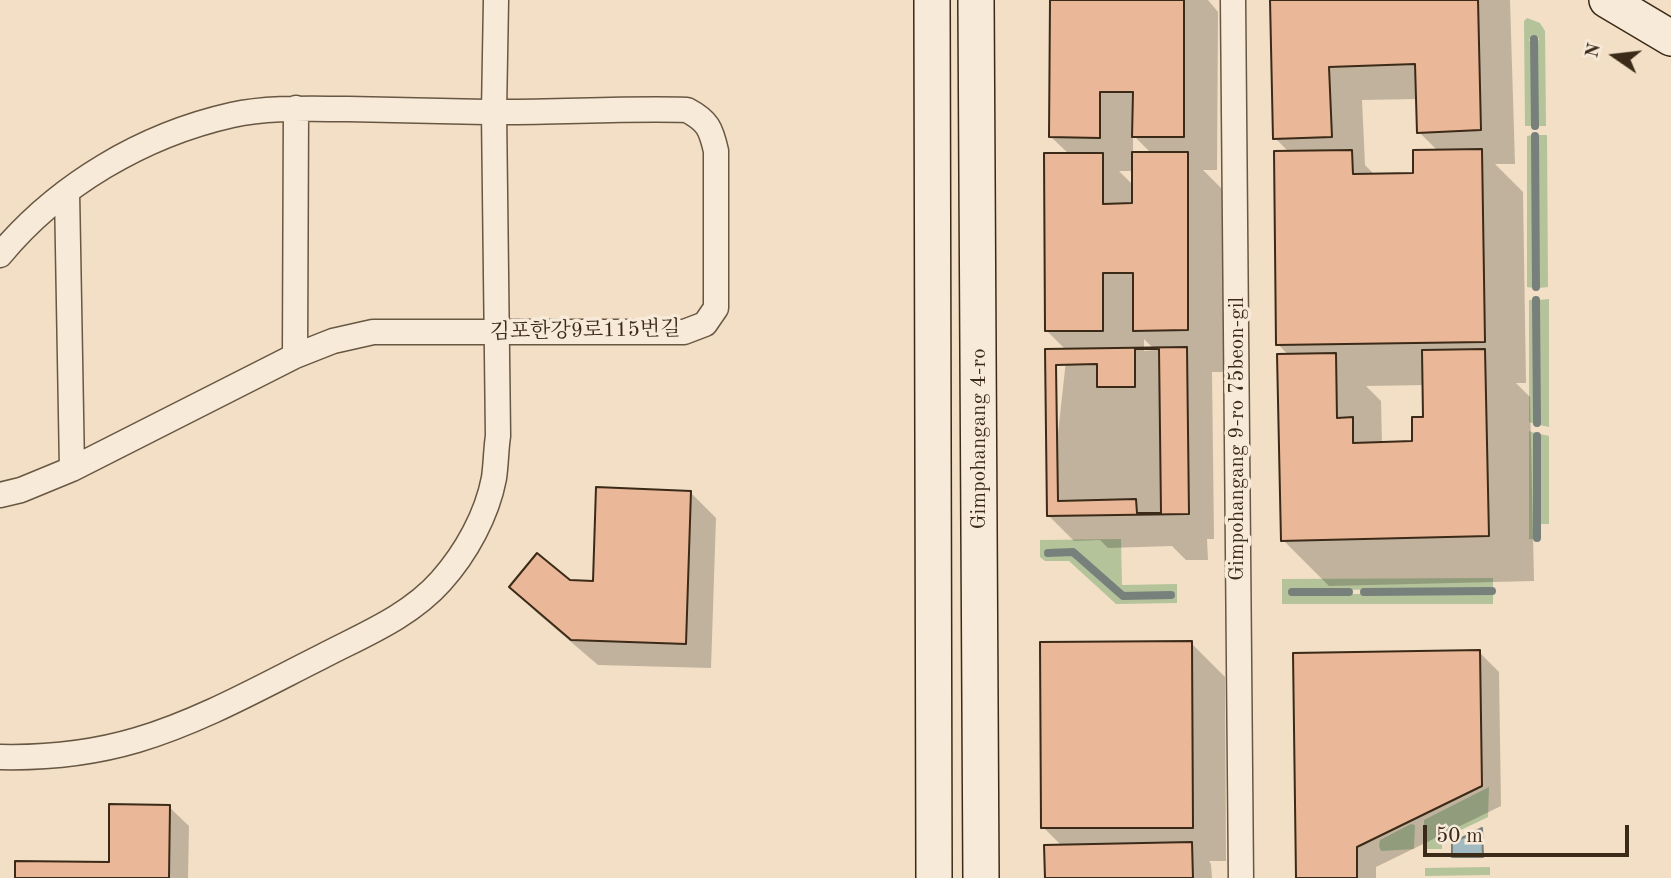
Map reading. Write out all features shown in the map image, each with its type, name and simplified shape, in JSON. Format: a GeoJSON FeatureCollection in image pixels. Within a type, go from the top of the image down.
{"type":"FeatureCollection","features":[{"type":"Feature","properties":{"kind":"street"},"geometry":{"type":"LineString","coordinates":[[0,757],[77,753],[136,740],[183,724],[391,621],[418,604],[461,556],[481,518],[494,479],[498,436],[494,112],[496,0]]}},
{"type":"Feature","properties":{"kind":"street"},"geometry":{"type":"LineString","coordinates":[[932,0],[934,878]]}},
{"type":"Feature","properties":{"kind":"street","name":"Gimpohangang 4-ro"},"geometry":{"type":"LineString","coordinates":[[976,0],[981,878]]}},
{"type":"Feature","properties":{"kind":"street","name":"Gimpohangang 9-ro 75beon-gil"},"geometry":{"type":"LineString","coordinates":[[1233,0],[1241,878]]}},
{"type":"Feature","properties":{"kind":"street"},"geometry":{"type":"LineString","coordinates":[[1606,0],[1671,38]]}},
{"type":"Feature","properties":{"kind":"street"},"geometry":{"type":"LineString","coordinates":[[295,356],[296,108]]}},
{"type":"Feature","properties":{"kind":"street","name":"김포한강9로115번길"},"geometry":{"type":"LineString","coordinates":[[0,255],[19,232],[92,173],[181,130],[233,115],[296,108],[494,112],[687,110],[702,118],[712,132],[716,151],[716,308],[705,324],[684,332],[373,332],[333,341],[295,356],[72,469],[21,490],[0,495]]}},
{"type":"Feature","properties":{"kind":"street"},"geometry":{"type":"LineString","coordinates":[[67,192],[72,469]]}},
{"type":"Feature","properties":{"kind":"green space"},"geometry":{"type":"Polygon","coordinates":[[[1527,18],[1540,23],[1545,31],[1546,126],[1537,126],[1536,45],[1539,39],[1532,35],[1529,40],[1532,45],[1532,126],[1525,126],[1524,21],[1527,18]]]}},
{"type":"Feature","properties":{"kind":"green space"},"geometry":{"type":"Polygon","coordinates":[[[1533,135],[1534,288],[1527,287],[1527,136],[1533,135]]]}},
{"type":"Feature","properties":{"kind":"green space"},"geometry":{"type":"Polygon","coordinates":[[[1538,135],[1547,135],[1548,287],[1539,288],[1538,135]]]}},
{"type":"Feature","properties":{"kind":"green space"},"geometry":{"type":"Polygon","coordinates":[[[1549,299],[1549,427],[1540,425],[1539,300],[1549,299]]]}},
{"type":"Feature","properties":{"kind":"green space"},"geometry":{"type":"Polygon","coordinates":[[[1529,300],[1535,300],[1535,424],[1529,422],[1529,300]]]}},
{"type":"Feature","properties":{"kind":"green space"},"geometry":{"type":"Polygon","coordinates":[[[1529,431],[1535,433],[1536,539],[1529,539],[1529,431]]]}},
{"type":"Feature","properties":{"kind":"green space"},"geometry":{"type":"Polygon","coordinates":[[[1540,434],[1549,436],[1549,524],[1540,524],[1540,434]]]}},
{"type":"Feature","properties":{"kind":"green space"},"geometry":{"type":"Polygon","coordinates":[[[1121,539],[1122,585],[1177,584],[1177,603],[1116,604],[1069,561],[1045,561],[1040,557],[1040,540],[1121,539]],[[1074,551],[1047,553],[1073,554],[1122,597],[1172,596],[1124,595],[1074,551]]]}},
{"type":"Feature","properties":{"kind":"green space"},"geometry":{"type":"Polygon","coordinates":[[[1493,578],[1493,589],[1291,590],[1289,594],[1493,594],[1493,604],[1282,604],[1282,579],[1493,578]]]}},
{"type":"Feature","properties":{"kind":"green space"},"geometry":{"type":"Polygon","coordinates":[[[1489,787],[1488,817],[1442,839],[1442,849],[1424,849],[1424,820],[1489,787]]]}},
{"type":"Feature","properties":{"kind":"green space"},"geometry":{"type":"Polygon","coordinates":[[[1411,824],[1415,825],[1414,849],[1381,851],[1380,840],[1411,824]]]}},
{"type":"Feature","properties":{"kind":"green space"},"geometry":{"type":"Polygon","coordinates":[[[1490,867],[1490,875],[1425,876],[1425,868],[1490,867]]]}},
{"type":"Feature","properties":{"kind":"water"},"geometry":{"type":"Polygon","coordinates":[[[1482,828],[1483,857],[1452,857],[1452,843],[1482,828]]]}},
{"type":"Feature","properties":{"kind":"building"},"geometry":{"type":"Polygon","coordinates":[[[1050,0],[1184,0],[1184,137],[1132,137],[1133,92],[1100,92],[1100,138],[1049,137],[1050,0]]]}},
{"type":"Feature","properties":{"kind":"building"},"geometry":{"type":"Polygon","coordinates":[[[1270,0],[1478,0],[1481,130],[1417,133],[1415,64],[1329,67],[1332,137],[1273,139],[1270,0]]]}},
{"type":"Feature","properties":{"kind":"building"},"geometry":{"type":"Polygon","coordinates":[[[1482,149],[1485,342],[1276,345],[1274,151],[1352,150],[1353,174],[1413,173],[1413,150],[1482,149]]]}},
{"type":"Feature","properties":{"kind":"building"},"geometry":{"type":"Polygon","coordinates":[[[1132,152],[1188,152],[1188,330],[1133,331],[1133,273],[1103,273],[1103,331],[1045,331],[1044,153],[1103,153],[1103,204],[1132,203],[1132,152]]]}},
{"type":"Feature","properties":{"kind":"building"},"geometry":{"type":"Polygon","coordinates":[[[1187,347],[1189,514],[1047,516],[1045,349],[1187,347]]]}},
{"type":"Feature","properties":{"kind":"building"},"geometry":{"type":"Polygon","coordinates":[[[1135,349],[1159,349],[1161,513],[1137,513],[1136,499],[1058,501],[1056,365],[1097,364],[1097,387],[1135,387],[1135,349]]]}},
{"type":"Feature","properties":{"kind":"building"},"geometry":{"type":"Polygon","coordinates":[[[1485,349],[1489,536],[1281,541],[1277,354],[1336,353],[1337,418],[1353,417],[1353,443],[1412,441],[1412,417],[1423,417],[1422,350],[1485,349]]]}},
{"type":"Feature","properties":{"kind":"building"},"geometry":{"type":"Polygon","coordinates":[[[596,487],[691,491],[686,644],[571,640],[509,587],[537,553],[570,580],[593,581],[596,487]]]}},
{"type":"Feature","properties":{"kind":"building"},"geometry":{"type":"Polygon","coordinates":[[[1192,641],[1193,828],[1041,828],[1040,642],[1192,641]]]}},
{"type":"Feature","properties":{"kind":"building"},"geometry":{"type":"Polygon","coordinates":[[[1480,650],[1482,786],[1357,847],[1357,878],[1296,878],[1293,653],[1480,650]]]}},
{"type":"Feature","properties":{"kind":"building"},"geometry":{"type":"Polygon","coordinates":[[[109,804],[170,805],[169,878],[15,878],[15,861],[109,862],[109,804]]]}},
{"type":"Feature","properties":{"kind":"building"},"geometry":{"type":"Polygon","coordinates":[[[1192,842],[1193,878],[1045,878],[1044,845],[1192,842]]]}},
{"type":"Feature","properties":{"kind":"waterway"},"geometry":{"type":"LineString","coordinates":[[1534,39],[1535,126]]}},
{"type":"Feature","properties":{"kind":"waterway"},"geometry":{"type":"LineString","coordinates":[[1535,136],[1536,287]]}},
{"type":"Feature","properties":{"kind":"waterway"},"geometry":{"type":"LineString","coordinates":[[1536,300],[1537,423]]}},
{"type":"Feature","properties":{"kind":"waterway"},"geometry":{"type":"LineString","coordinates":[[1537,436],[1537,538]]}},
{"type":"Feature","properties":{"kind":"waterway"},"geometry":{"type":"LineString","coordinates":[[1048,553],[1073,552],[1123,596],[1171,595]]}},
{"type":"Feature","properties":{"kind":"waterway"},"geometry":{"type":"LineString","coordinates":[[1364,592],[1492,591]]}},
{"type":"Feature","properties":{"kind":"waterway"},"geometry":{"type":"LineString","coordinates":[[1292,592],[1349,592]]}}]}
